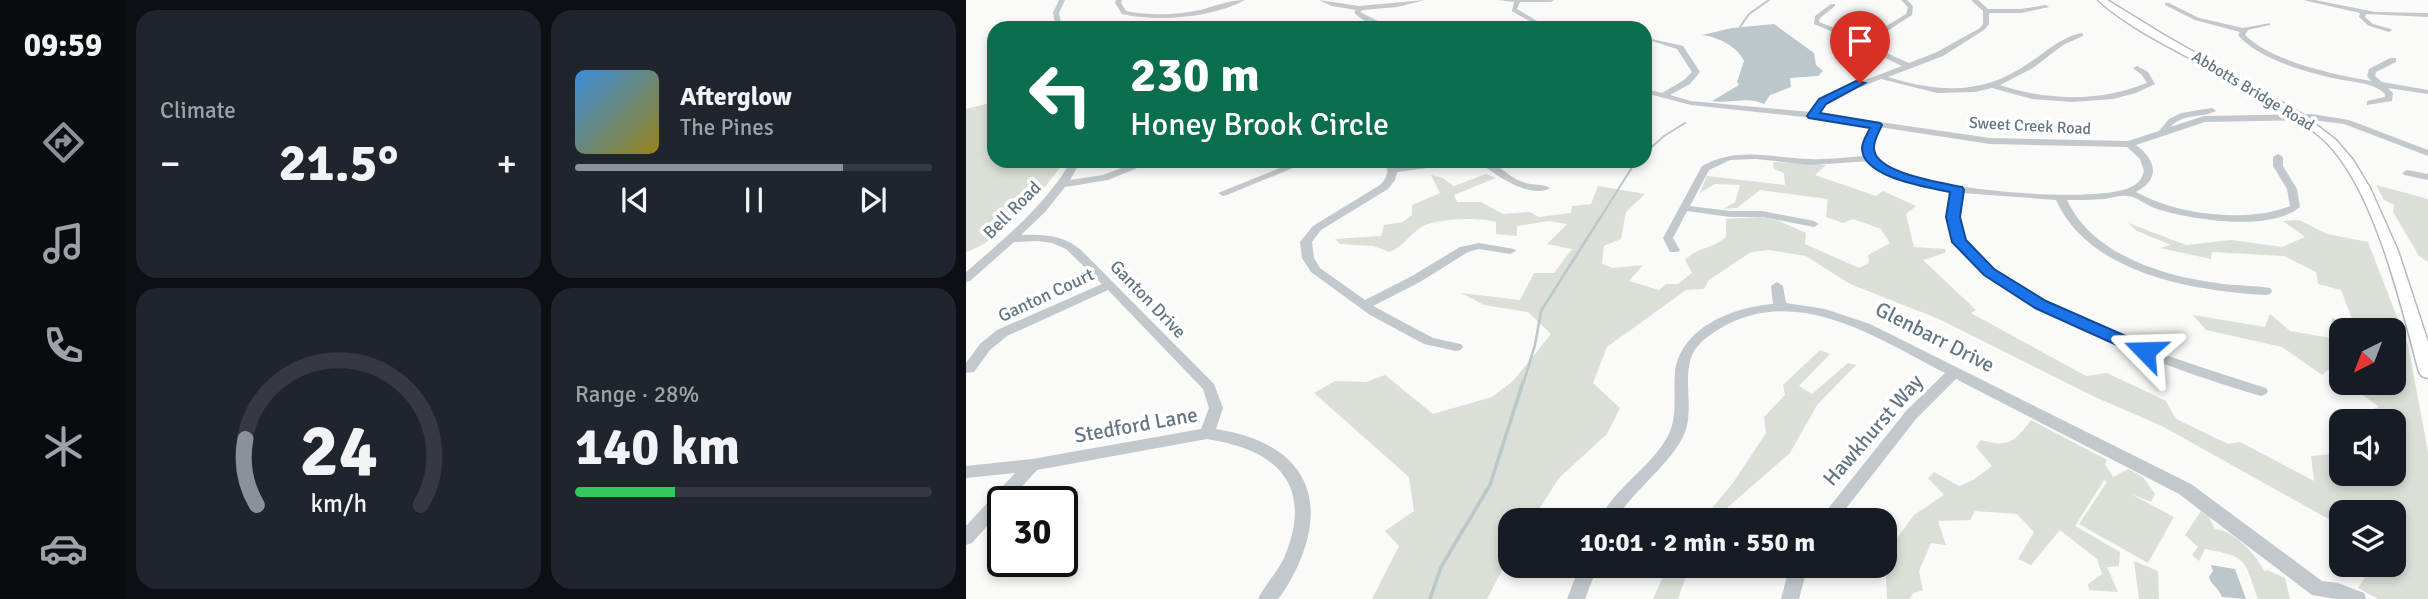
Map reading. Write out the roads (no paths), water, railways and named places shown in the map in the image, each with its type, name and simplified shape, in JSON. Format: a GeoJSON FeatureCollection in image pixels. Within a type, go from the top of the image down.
{"type":"FeatureCollection","features":[{"type":"Feature","properties":{"kind":"main road","name":"Abbotts Bridge Road"},"geometry":{"type":"LineString","coordinates":[[2102,0],[2300,117],[2331,141],[2352,168],[2396,267],[2428,372]]}},
{"type":"Feature","properties":{"kind":"main road"},"geometry":{"type":"LineString","coordinates":[[2242,82],[2282,110],[2282,114]]}},
{"type":"Feature","properties":{"kind":"street"},"geometry":{"type":"LineString","coordinates":[[1058,21],[1056,13],[1062,0]]}},
{"type":"Feature","properties":{"kind":"street"},"geometry":{"type":"LineString","coordinates":[[1119,0],[1124,13],[1145,17],[1188,13],[1242,0]]}},
{"type":"Feature","properties":{"kind":"street"},"geometry":{"type":"LineString","coordinates":[[1322,0],[1343,7],[1362,8],[1422,0]]}},
{"type":"Feature","properties":{"kind":"street"},"geometry":{"type":"LineString","coordinates":[[1501,0],[1551,0]]}},
{"type":"Feature","properties":{"kind":"street"},"geometry":{"type":"LineString","coordinates":[[1518,0],[1514,10],[1534,21]]}},
{"type":"Feature","properties":{"kind":"street"},"geometry":{"type":"LineString","coordinates":[[1833,5],[1817,17],[1816,23],[1840,33],[1871,38],[1909,15],[1911,7],[1904,0]]}},
{"type":"Feature","properties":{"kind":"street"},"geometry":{"type":"LineString","coordinates":[[1974,0],[1986,11],[2021,11],[2046,7]]}},
{"type":"Feature","properties":{"kind":"street"},"geometry":{"type":"LineString","coordinates":[[2306,0],[2364,12],[2428,15]]}},
{"type":"Feature","properties":{"kind":"street"},"geometry":{"type":"LineString","coordinates":[[2167,4],[2197,19],[2242,30],[2268,24]]}},
{"type":"Feature","properties":{"kind":"street"},"geometry":{"type":"LineString","coordinates":[[1362,8],[1357,12],[1360,16],[1372,21]]}},
{"type":"Feature","properties":{"kind":"street"},"geometry":{"type":"LineString","coordinates":[[1813,116],[1822,102],[1831,96],[1940,54],[1982,29],[1986,24],[1986,11]]}},
{"type":"Feature","properties":{"kind":"street"},"geometry":{"type":"LineString","coordinates":[[2364,12],[2362,17],[2368,23],[2389,30]]}},
{"type":"Feature","properties":{"kind":"street"},"geometry":{"type":"LineString","coordinates":[[1135,21],[1145,17]]}},
{"type":"Feature","properties":{"kind":"street"},"geometry":{"type":"LineString","coordinates":[[2242,30],[2241,35],[2246,41],[2292,65],[2326,76],[2428,92]]}},
{"type":"Feature","properties":{"kind":"street"},"geometry":{"type":"LineString","coordinates":[[1879,76],[1910,87],[1937,92],[1966,92],[1994,86],[2016,76],[2070,37],[2081,35]]}},
{"type":"Feature","properties":{"kind":"street"},"geometry":{"type":"LineString","coordinates":[[1871,38],[1879,52],[1907,65]]}},
{"type":"Feature","properties":{"kind":"street"},"geometry":{"type":"LineString","coordinates":[[1654,40],[1680,48],[1696,72],[1687,82],[1662,96]]}},
{"type":"Feature","properties":{"kind":"street"},"geometry":{"type":"LineString","coordinates":[[2370,103],[2389,99],[2389,93],[2371,76],[2372,71],[2393,60]]}},
{"type":"Feature","properties":{"kind":"street"},"geometry":{"type":"LineString","coordinates":[[1994,86],[2040,98],[2095,98],[2133,91],[2151,84],[2137,68]]}},
{"type":"Feature","properties":{"kind":"street","name":"Sweet Creek Road"},"geometry":{"type":"LineString","coordinates":[[1652,93],[1704,104],[1990,141],[2129,144],[2195,121],[2219,117],[2300,117]]}},
{"type":"Feature","properties":{"kind":"street","name":"Sweet Creek Road"},"geometry":{"type":"LineString","coordinates":[[2163,132],[2171,119],[2200,112],[2300,117]]}},
{"type":"Feature","properties":{"kind":"street"},"geometry":{"type":"LineString","coordinates":[[2300,117],[2346,122],[2426,151]]}},
{"type":"Feature","properties":{"kind":"street"},"geometry":{"type":"LineString","coordinates":[[1870,158],[1868,146],[1876,125]]}},
{"type":"Feature","properties":{"kind":"street"},"geometry":{"type":"LineString","coordinates":[[1674,250],[1668,238],[1705,168],[1723,158],[1810,162],[1870,158],[1896,175],[1957,190],[2093,197],[2127,192],[2143,183],[2149,171],[2149,162],[2144,154],[2129,144]]}},
{"type":"Feature","properties":{"kind":"street"},"geometry":{"type":"LineString","coordinates":[[2127,192],[2158,205],[2183,211],[2265,217],[2283,215],[2294,207],[2292,189],[2278,166],[2278,157]]}},
{"type":"Feature","properties":{"kind":"street","name":"Bell Road"},"geometry":{"type":"LineString","coordinates":[[966,278],[1040,211],[1072,168]]}},
{"type":"Feature","properties":{"kind":"street"},"geometry":{"type":"LineString","coordinates":[[1064,182],[1105,178],[1130,168]]}},
{"type":"Feature","properties":{"kind":"street"},"geometry":{"type":"LineString","coordinates":[[1223,193],[1287,168]]}},
{"type":"Feature","properties":{"kind":"street"},"geometry":{"type":"LineString","coordinates":[[1391,168],[1390,180],[1375,194],[1317,228],[1306,242],[1307,258],[1315,270],[1365,305],[1429,341],[1456,347]]}},
{"type":"Feature","properties":{"kind":"street"},"geometry":{"type":"LineString","coordinates":[[1493,168],[1520,186],[1545,188]]}},
{"type":"Feature","properties":{"kind":"street"},"geometry":{"type":"LineString","coordinates":[[2407,173],[2428,177]]}},
{"type":"Feature","properties":{"kind":"street"},"geometry":{"type":"LineString","coordinates":[[1957,190],[1953,217],[1959,242],[1989,272],[2040,304],[2121,342],[2192,370],[2261,391]]}},
{"type":"Feature","properties":{"kind":"street"},"geometry":{"type":"LineString","coordinates":[[2060,197],[2072,220],[2097,244],[2129,261],[2167,276],[2208,287],[2266,291]]}},
{"type":"Feature","properties":{"kind":"street"},"geometry":{"type":"LineString","coordinates":[[1685,208],[1730,214],[1762,214],[1814,224]]}},
{"type":"Feature","properties":{"kind":"street","name":"Ganton Drive"},"geometry":{"type":"LineString","coordinates":[[1011,239],[1046,238],[1067,242],[1209,387],[1216,408],[1207,433]]}},
{"type":"Feature","properties":{"kind":"street"},"geometry":{"type":"LineString","coordinates":[[1365,305],[1416,279],[1464,249],[1479,246],[1510,251]]}},
{"type":"Feature","properties":{"kind":"street","name":"Ganton Court"},"geometry":{"type":"LineString","coordinates":[[969,369],[985,346],[1002,333],[1110,285]]}},
{"type":"Feature","properties":{"kind":"street"},"geometry":{"type":"LineString","coordinates":[[1777,286],[1780,306]]}},
{"type":"Feature","properties":{"kind":"street","name":"Glenbarr Drive"},"geometry":{"type":"LineString","coordinates":[[1614,508],[1619,499],[1666,452],[1679,431],[1681,370],[1687,352],[1699,336],[1716,324],[1738,315],[1780,306],[1832,313],[1955,372],[2185,489],[2320,596],[2338,592],[2357,599]]}},
{"type":"Feature","properties":{"kind":"street","name":"Hawkhurst Way"},"geometry":{"type":"LineString","coordinates":[[1837,508],[1911,415],[1955,372]]}},
{"type":"Feature","properties":{"kind":"street","name":"Stedford Lane"},"geometry":{"type":"LineString","coordinates":[[966,472],[1032,465],[1207,433],[1234,436],[1262,447],[1285,468],[1301,489],[1303,524],[1293,559],[1267,599]]}},
{"type":"Feature","properties":{"kind":"street"},"geometry":{"type":"LineString","coordinates":[[966,538],[1032,465]]}},
{"type":"Feature","properties":{"kind":"street"},"geometry":{"type":"LineString","coordinates":[[1576,599],[1584,578]]}},
{"type":"Feature","properties":{"kind":"street"},"geometry":{"type":"LineString","coordinates":[[1790,599],[1796,578]]}},
{"type":"Feature","properties":{"kind":"waterway"},"geometry":{"type":"LineString","coordinates":[[1740,27],[1749,14],[1769,0]]}},
{"type":"Feature","properties":{"kind":"waterway"},"geometry":{"type":"LineString","coordinates":[[1652,147],[1685,123]]}},
{"type":"Feature","properties":{"kind":"waterway"},"geometry":{"type":"LineString","coordinates":[[1599,220],[1632,168]]}},
{"type":"Feature","properties":{"kind":"waterway"},"geometry":{"type":"LineString","coordinates":[[1523,384],[1535,345],[1541,311],[1600,218]]}},
{"type":"Feature","properties":{"kind":"waterway"},"geometry":{"type":"LineString","coordinates":[[1430,599],[1441,567],[1490,485],[1523,382]]}}]}
